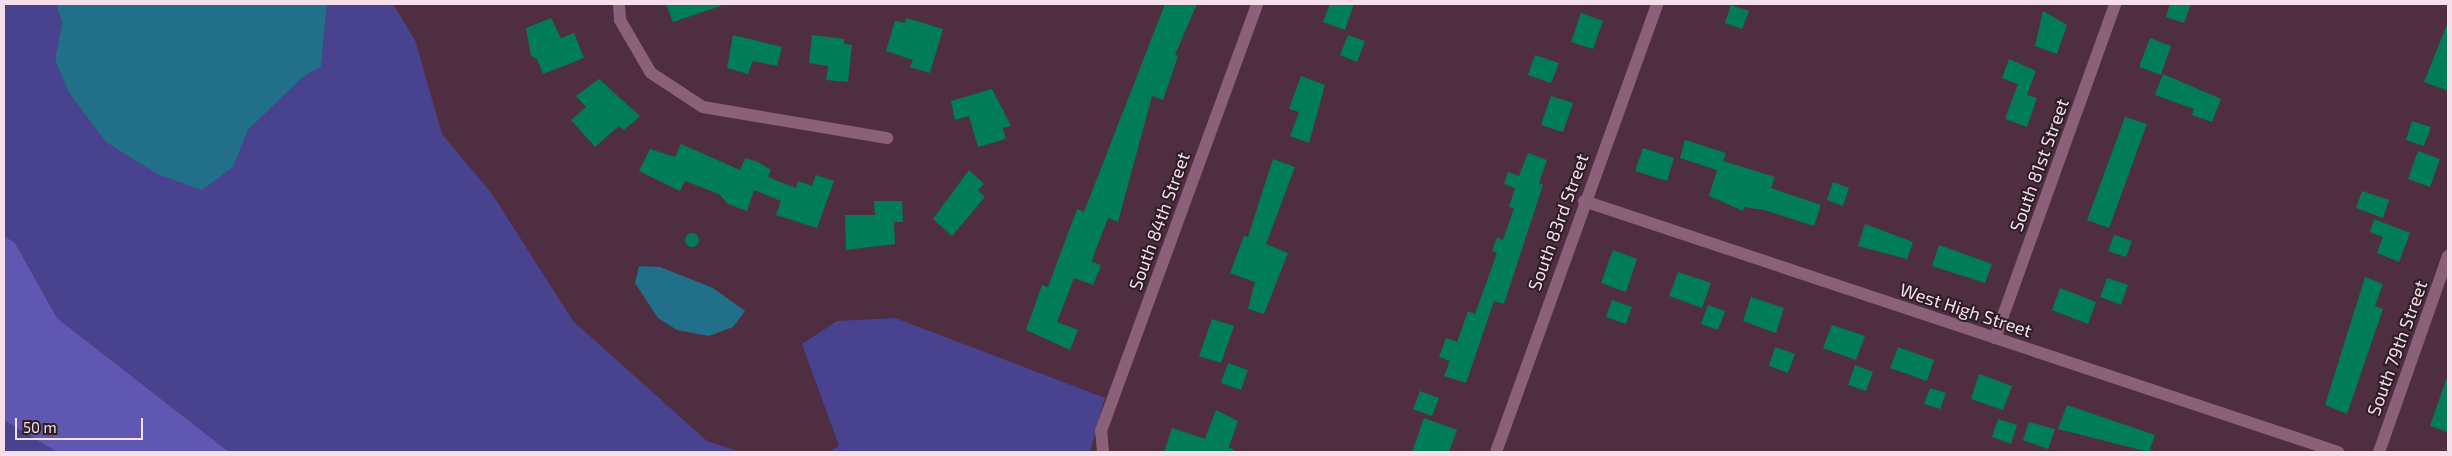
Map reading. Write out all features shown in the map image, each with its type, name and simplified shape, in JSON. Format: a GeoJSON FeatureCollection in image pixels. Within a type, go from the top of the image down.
{"type":"FeatureCollection","features":[{"type":"Feature","properties":{"kind":"street"},"geometry":{"type":"LineString","coordinates":[[619,4],[620,20],[651,73],[703,107],[887,138]]}},
{"type":"Feature","properties":{"kind":"street","name":"South 84th Street"},"geometry":{"type":"LineString","coordinates":[[1103,452],[1101,431],[1257,4]]}},
{"type":"Feature","properties":{"kind":"street","name":"South 83rd Street"},"geometry":{"type":"LineString","coordinates":[[1496,452],[1584,201],[1656,4]]}},
{"type":"Feature","properties":{"kind":"street","name":"South 81st Street"},"geometry":{"type":"LineString","coordinates":[[1995,338],[2115,4]]}},
{"type":"Feature","properties":{"kind":"street","name":"West High Street"},"geometry":{"type":"LineString","coordinates":[[1584,201],[2338,452]]}},
{"type":"Feature","properties":{"kind":"street","name":"South 79th Street"},"geometry":{"type":"LineString","coordinates":[[2378,452],[2448,256]]}},
{"type":"Feature","properties":{"kind":"shaded area"},"geometry":{"type":"Polygon","coordinates":[[[4,4],[56,4],[62,22],[55,60],[69,93],[106,141],[157,174],[233,167],[248,130],[304,76],[321,67],[327,4],[393,4],[415,40],[442,134],[492,194],[573,321],[707,441],[740,452],[229,452],[57,318],[15,243],[4,236],[4,4]]]}},
{"type":"Feature","properties":{"kind":"shaded area"},"geometry":{"type":"Polygon","coordinates":[[[4,236],[15,243],[57,318],[229,452],[57,452],[4,420],[4,236]]]}},
{"type":"Feature","properties":{"kind":"shaded area"},"geometry":{"type":"Polygon","coordinates":[[[895,318],[1105,398],[1090,452],[829,452],[839,446],[802,344],[837,321],[895,318]]]}},
{"type":"Feature","properties":{"kind":"shaded area"},"geometry":{"type":"Polygon","coordinates":[[[4,420],[57,452],[4,452],[4,420]]]}},
{"type":"Feature","properties":{"kind":"water"},"geometry":{"type":"Polygon","coordinates":[[[56,4],[327,4],[321,67],[304,76],[248,130],[233,167],[202,190],[157,174],[106,142],[69,93],[55,60],[62,22],[56,4]]]}},
{"type":"Feature","properties":{"kind":"water"},"geometry":{"type":"Polygon","coordinates":[[[639,266],[660,267],[713,288],[745,311],[733,327],[709,336],[677,330],[658,318],[635,283],[639,266]]]}},
{"type":"Feature","properties":{"kind":"building"},"geometry":{"type":"Polygon","coordinates":[[[666,4],[720,4],[721,6],[673,22],[666,4]]]}},
{"type":"Feature","properties":{"kind":"building"},"geometry":{"type":"Polygon","coordinates":[[[1165,4],[1197,4],[1175,55],[1178,56],[1163,100],[1152,96],[1118,222],[1108,218],[1093,257],[1092,262],[1101,265],[1093,285],[1074,278],[1057,322],[1078,330],[1070,350],[1026,330],[1042,285],[1048,287],[1077,209],[1084,212],[1165,4]]]}},
{"type":"Feature","properties":{"kind":"building"},"geometry":{"type":"Polygon","coordinates":[[[1330,4],[1354,4],[1345,30],[1323,22],[1330,4]]]}},
{"type":"Feature","properties":{"kind":"building"},"geometry":{"type":"Polygon","coordinates":[[[2170,4],[2191,4],[2184,23],[2166,17],[2170,4]]]}},
{"type":"Feature","properties":{"kind":"building"},"geometry":{"type":"Polygon","coordinates":[[[1731,5],[1749,11],[1742,29],[1725,23],[1731,5]]]}},
{"type":"Feature","properties":{"kind":"building"},"geometry":{"type":"Polygon","coordinates":[[[2043,11],[2067,25],[2057,54],[2035,46],[2043,11]]]}},
{"type":"Feature","properties":{"kind":"building"},"geometry":{"type":"Polygon","coordinates":[[[1581,13],[1603,21],[1593,49],[1571,42],[1581,13]]]}},
{"type":"Feature","properties":{"kind":"building"},"geometry":{"type":"Polygon","coordinates":[[[551,18],[561,38],[574,33],[584,58],[543,74],[537,59],[531,56],[526,28],[551,18]]]}},
{"type":"Feature","properties":{"kind":"building"},"geometry":{"type":"Polygon","coordinates":[[[906,18],[943,29],[930,73],[910,67],[913,60],[886,51],[895,21],[905,23],[906,18]]]}},
{"type":"Feature","properties":{"kind":"building"},"geometry":{"type":"Polygon","coordinates":[[[2448,22],[2448,91],[2424,82],[2448,22]]]}},
{"type":"Feature","properties":{"kind":"building"},"geometry":{"type":"Polygon","coordinates":[[[733,35],[782,47],[777,66],[753,61],[748,74],[727,68],[733,35]]]}},
{"type":"Feature","properties":{"kind":"building"},"geometry":{"type":"Polygon","coordinates":[[[812,35],[844,39],[844,44],[852,45],[848,82],[826,80],[828,66],[809,63],[812,35]]]}},
{"type":"Feature","properties":{"kind":"building"},"geometry":{"type":"Polygon","coordinates":[[[1348,35],[1365,41],[1357,62],[1340,55],[1348,35]]]}},
{"type":"Feature","properties":{"kind":"building"},"geometry":{"type":"Polygon","coordinates":[[[2150,38],[2171,46],[2161,75],[2139,67],[2150,38]]]}},
{"type":"Feature","properties":{"kind":"building"},"geometry":{"type":"Polygon","coordinates":[[[1535,55],[1559,63],[1551,83],[1528,75],[1535,55]]]}},
{"type":"Feature","properties":{"kind":"building"},"geometry":{"type":"Polygon","coordinates":[[[2009,59],[2036,71],[2027,95],[2037,98],[2027,127],[2005,119],[2018,84],[2002,78],[2009,59]]]}},
{"type":"Feature","properties":{"kind":"building"},"geometry":{"type":"Polygon","coordinates":[[[2163,74],[2221,99],[2212,122],[2192,115],[2194,109],[2155,95],[2163,74]]]}},
{"type":"Feature","properties":{"kind":"building"},"geometry":{"type":"Polygon","coordinates":[[[1301,76],[1325,85],[1309,143],[1290,136],[1299,112],[1289,109],[1301,76]]]}},
{"type":"Feature","properties":{"kind":"building"},"geometry":{"type":"Polygon","coordinates":[[[599,79],[640,116],[624,130],[619,126],[595,147],[571,120],[586,107],[576,96],[599,79]]]}},
{"type":"Feature","properties":{"kind":"building"},"geometry":{"type":"Polygon","coordinates":[[[992,89],[1011,126],[1003,128],[1006,139],[978,147],[969,116],[955,120],[951,101],[992,89]]]}},
{"type":"Feature","properties":{"kind":"building"},"geometry":{"type":"Polygon","coordinates":[[[1551,96],[1573,103],[1563,132],[1541,125],[1551,96]]]}},
{"type":"Feature","properties":{"kind":"building"},"geometry":{"type":"Polygon","coordinates":[[[2125,117],[2147,124],[2109,228],[2087,220],[2125,117]]]}},
{"type":"Feature","properties":{"kind":"building"},"geometry":{"type":"Polygon","coordinates":[[[2412,121],[2431,127],[2424,146],[2406,140],[2412,121]]]}},
{"type":"Feature","properties":{"kind":"building"},"geometry":{"type":"Polygon","coordinates":[[[1685,140],[1726,153],[1723,161],[1775,177],[1771,188],[1821,205],[1814,226],[1764,210],[1744,207],[1743,211],[1709,196],[1717,170],[1680,158],[1685,140]]]}},
{"type":"Feature","properties":{"kind":"building"},"geometry":{"type":"Polygon","coordinates":[[[681,144],[740,170],[745,158],[758,162],[771,170],[768,177],[796,188],[798,181],[812,186],[816,175],[834,181],[817,228],[776,215],[781,201],[754,190],[747,211],[728,204],[719,194],[685,181],[680,191],[639,171],[650,149],[675,157],[681,144]]]}},
{"type":"Feature","properties":{"kind":"building"},"geometry":{"type":"Polygon","coordinates":[[[1643,148],[1674,158],[1667,181],[1635,171],[1643,148]]]}},
{"type":"Feature","properties":{"kind":"building"},"geometry":{"type":"Polygon","coordinates":[[[2418,151],[2440,159],[2430,187],[2408,179],[2418,151]]]}},
{"type":"Feature","properties":{"kind":"building"},"geometry":{"type":"Polygon","coordinates":[[[1528,153],[1547,160],[1539,183],[1543,185],[1504,304],[1494,301],[1466,383],[1444,376],[1450,361],[1439,357],[1446,338],[1457,342],[1468,311],[1475,314],[1497,253],[1492,251],[1497,237],[1503,240],[1514,208],[1509,207],[1515,188],[1504,184],[1508,172],[1519,176],[1528,153]]]}},
{"type":"Feature","properties":{"kind":"building"},"geometry":{"type":"Polygon","coordinates":[[[1273,159],[1295,167],[1266,244],[1288,253],[1264,314],[1248,309],[1255,282],[1230,273],[1244,236],[1248,237],[1273,159]]]}},
{"type":"Feature","properties":{"kind":"building"},"geometry":{"type":"Polygon","coordinates":[[[969,170],[984,184],[978,190],[985,197],[952,236],[933,219],[969,170]]]}},
{"type":"Feature","properties":{"kind":"building"},"geometry":{"type":"Polygon","coordinates":[[[1833,182],[1849,188],[1843,206],[1827,200],[1833,182]]]}},
{"type":"Feature","properties":{"kind":"building"},"geometry":{"type":"Polygon","coordinates":[[[2362,191],[2389,200],[2383,218],[2356,208],[2362,191]]]}},
{"type":"Feature","properties":{"kind":"building"},"geometry":{"type":"Polygon","coordinates":[[[874,201],[902,201],[903,222],[894,222],[895,244],[846,250],[845,215],[875,215],[874,201]]]}},
{"type":"Feature","properties":{"kind":"building"},"geometry":{"type":"Polygon","coordinates":[[[2374,219],[2410,233],[2399,262],[2377,253],[2383,237],[2370,232],[2374,219]]]}},
{"type":"Feature","properties":{"kind":"building"},"geometry":{"type":"Polygon","coordinates":[[[1865,224],[1913,242],[1907,259],[1858,246],[1865,224]]]}},
{"type":"Feature","properties":{"kind":"building"},"geometry":{"type":"Polygon","coordinates":[[[689,233],[695,233],[699,240],[695,247],[689,247],[685,243],[685,237],[689,233]]]}},
{"type":"Feature","properties":{"kind":"building"},"geometry":{"type":"Polygon","coordinates":[[[2114,235],[2132,241],[2126,257],[2108,251],[2114,235]]]}},
{"type":"Feature","properties":{"kind":"building"},"geometry":{"type":"Polygon","coordinates":[[[1939,245],[1992,264],[1985,283],[1932,266],[1939,245]]]}},
{"type":"Feature","properties":{"kind":"building"},"geometry":{"type":"Polygon","coordinates":[[[1613,250],[1637,259],[1626,292],[1601,283],[1613,250]]]}},
{"type":"Feature","properties":{"kind":"building"},"geometry":{"type":"Polygon","coordinates":[[[1678,272],[1711,283],[1702,308],[1669,296],[1678,272]]]}},
{"type":"Feature","properties":{"kind":"building"},"geometry":{"type":"Polygon","coordinates":[[[2365,277],[2383,284],[2375,306],[2383,309],[2347,414],[2325,405],[2365,277]]]}},
{"type":"Feature","properties":{"kind":"building"},"geometry":{"type":"Polygon","coordinates":[[[2107,278],[2128,285],[2121,305],[2100,297],[2107,278]]]}},
{"type":"Feature","properties":{"kind":"building"},"geometry":{"type":"Polygon","coordinates":[[[2060,288],[2096,302],[2088,324],[2052,310],[2060,288]]]}},
{"type":"Feature","properties":{"kind":"building"},"geometry":{"type":"Polygon","coordinates":[[[1751,297],[1784,308],[1776,333],[1743,321],[1751,297]]]}},
{"type":"Feature","properties":{"kind":"building"},"geometry":{"type":"Polygon","coordinates":[[[1612,300],[1632,307],[1626,324],[1606,317],[1612,300]]]}},
{"type":"Feature","properties":{"kind":"building"},"geometry":{"type":"Polygon","coordinates":[[[1708,305],[1725,311],[1718,330],[1701,324],[1708,305]]]}},
{"type":"Feature","properties":{"kind":"building"},"geometry":{"type":"Polygon","coordinates":[[[1212,319],[1234,326],[1221,363],[1199,356],[1212,319]]]}},
{"type":"Feature","properties":{"kind":"building"},"geometry":{"type":"Polygon","coordinates":[[[1832,325],[1865,336],[1856,360],[1823,348],[1832,325]]]}},
{"type":"Feature","properties":{"kind":"building"},"geometry":{"type":"Polygon","coordinates":[[[1775,347],[1795,354],[1788,373],[1769,366],[1775,347]]]}},
{"type":"Feature","properties":{"kind":"building"},"geometry":{"type":"Polygon","coordinates":[[[1898,347],[1934,360],[1927,381],[1890,368],[1898,347]]]}},
{"type":"Feature","properties":{"kind":"building"},"geometry":{"type":"Polygon","coordinates":[[[1228,363],[1248,370],[1241,390],[1221,383],[1228,363]]]}},
{"type":"Feature","properties":{"kind":"building"},"geometry":{"type":"Polygon","coordinates":[[[1855,365],[1873,372],[1866,391],[1848,385],[1855,365]]]}},
{"type":"Feature","properties":{"kind":"building"},"geometry":{"type":"Polygon","coordinates":[[[1979,374],[2012,386],[2003,410],[1971,399],[1979,374]]]}},
{"type":"Feature","properties":{"kind":"building"},"geometry":{"type":"Polygon","coordinates":[[[2446,380],[2448,381],[2448,432],[2430,426],[2446,380]]]}},
{"type":"Feature","properties":{"kind":"building"},"geometry":{"type":"Polygon","coordinates":[[[1930,388],[1946,393],[1940,409],[1924,404],[1930,388]]]}},
{"type":"Feature","properties":{"kind":"building"},"geometry":{"type":"Polygon","coordinates":[[[1420,391],[1439,398],[1432,416],[1413,409],[1420,391]]]}},
{"type":"Feature","properties":{"kind":"building"},"geometry":{"type":"Polygon","coordinates":[[[2067,405],[2155,435],[2149,452],[2058,429],[2067,405]]]}},
{"type":"Feature","properties":{"kind":"building"},"geometry":{"type":"Polygon","coordinates":[[[1216,410],[1238,421],[1229,447],[1236,452],[1164,452],[1172,428],[1205,439],[1216,410]]]}},
{"type":"Feature","properties":{"kind":"building"},"geometry":{"type":"Polygon","coordinates":[[[1424,418],[1457,430],[1449,452],[1412,452],[1424,418]]]}},
{"type":"Feature","properties":{"kind":"building"},"geometry":{"type":"Polygon","coordinates":[[[1998,419],[2017,425],[2011,444],[1992,437],[1998,419]]]}},
{"type":"Feature","properties":{"kind":"building"},"geometry":{"type":"Polygon","coordinates":[[[2029,422],[2055,429],[2048,449],[2023,440],[2029,422]]]}}]}
